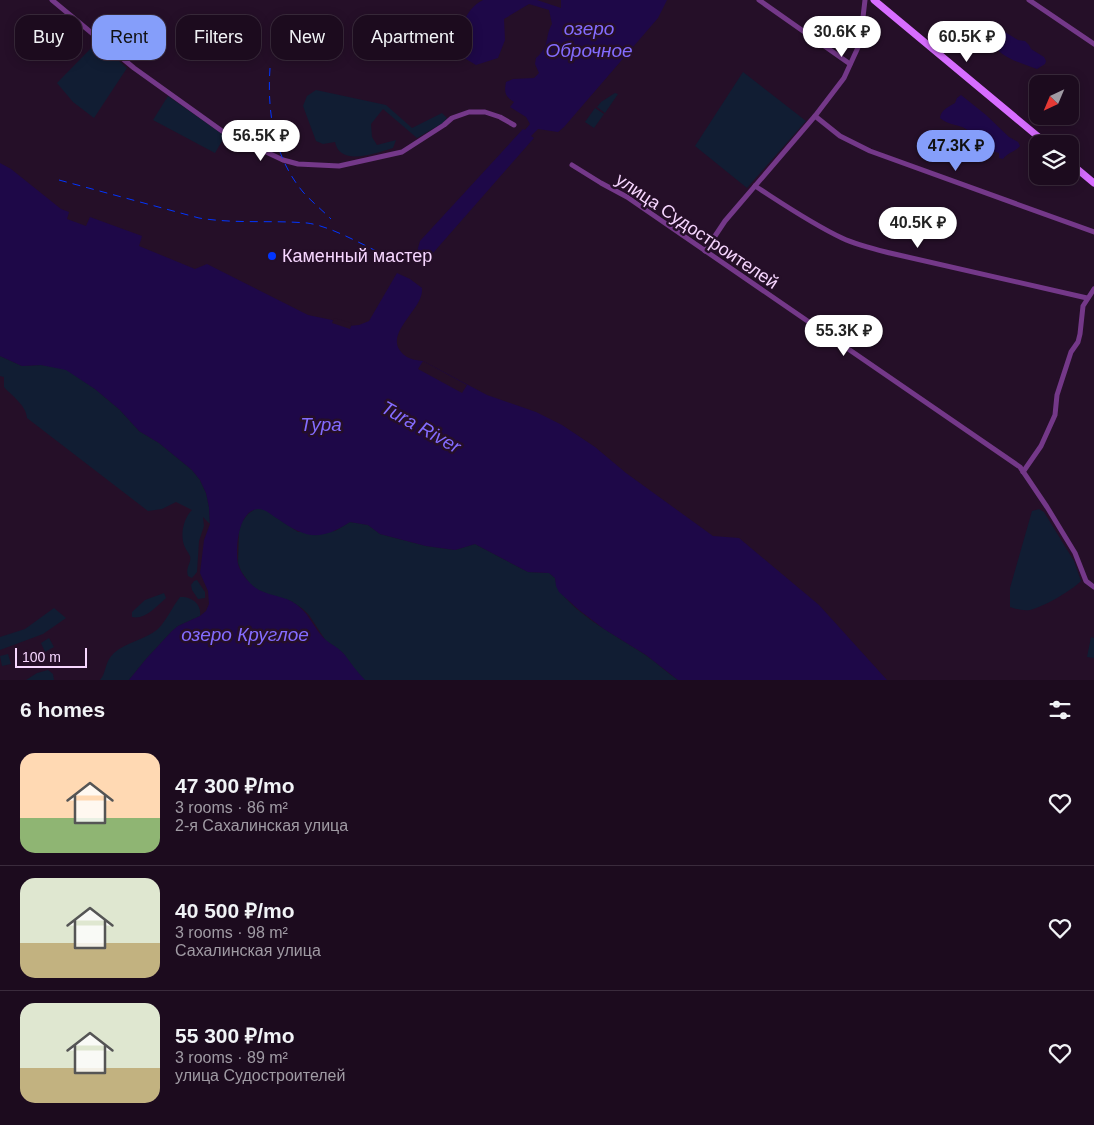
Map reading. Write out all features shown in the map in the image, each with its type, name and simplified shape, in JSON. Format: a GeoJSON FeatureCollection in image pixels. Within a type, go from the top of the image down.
{"type":"FeatureCollection","features":[{"type":"Feature","properties":{"kind":"main road"},"geometry":{"type":"LineString","coordinates":[[874,0],[1036,135]]}},
{"type":"Feature","properties":{"kind":"main road"},"geometry":{"type":"LineString","coordinates":[[1079,170],[1094,183]]}},
{"type":"Feature","properties":{"kind":"street"},"geometry":{"type":"LineString","coordinates":[[52,0],[134,68],[222,130],[283,160],[298,164],[339,166],[402,152],[452,118],[469,112],[485,112],[500,117],[514,125]]}},
{"type":"Feature","properties":{"kind":"street"},"geometry":{"type":"LineString","coordinates":[[758,0],[850,64]]}},
{"type":"Feature","properties":{"kind":"street"},"geometry":{"type":"LineString","coordinates":[[705,251],[725,221],[835,92],[860,42],[864,0]]}},
{"type":"Feature","properties":{"kind":"street"},"geometry":{"type":"LineString","coordinates":[[1029,0],[1094,44]]}},
{"type":"Feature","properties":{"kind":"street"},"geometry":{"type":"LineString","coordinates":[[815,116],[840,136],[870,151],[1094,232]]}},
{"type":"Feature","properties":{"kind":"street","name":"улица Судостроителей"},"geometry":{"type":"LineString","coordinates":[[572,164],[627,198],[1020,467],[1075,553],[1086,581],[1094,587]]}},
{"type":"Feature","properties":{"kind":"street"},"geometry":{"type":"LineString","coordinates":[[755,186],[825,229],[861,245],[1087,298]]}},
{"type":"Feature","properties":{"kind":"street"},"geometry":{"type":"LineString","coordinates":[[1023,472],[1041,446],[1055,415],[1057,395],[1071,352],[1078,342],[1084,306],[1094,289]]}},
{"type":"Feature","properties":{"kind":"shaded area"},"geometry":{"type":"Polygon","coordinates":[[[92,47],[92,60],[118,60],[127,68],[94,118],[73,102],[57,83],[79,60],[82,60],[82,57],[92,47]]]}},
{"type":"Feature","properties":{"kind":"shaded area"},"geometry":{"type":"Polygon","coordinates":[[[743,72],[806,121],[747,188],[695,146],[743,72]]]}},
{"type":"Feature","properties":{"kind":"shaded area"},"geometry":{"type":"Polygon","coordinates":[[[316,90],[386,105],[412,128],[442,113],[447,118],[443,123],[417,138],[383,109],[371,124],[372,137],[377,145],[396,140],[393,148],[368,155],[351,156],[338,150],[335,142],[323,144],[316,141],[303,106],[307,96],[316,90]]]}},
{"type":"Feature","properties":{"kind":"shaded area"},"geometry":{"type":"Polygon","coordinates":[[[615,93],[618,94],[605,113],[597,107],[601,102],[615,93]]]}},
{"type":"Feature","properties":{"kind":"shaded area"},"geometry":{"type":"Polygon","coordinates":[[[168,96],[225,136],[215,153],[153,120],[168,96]]]}},
{"type":"Feature","properties":{"kind":"shaded area"},"geometry":{"type":"Polygon","coordinates":[[[595,108],[604,114],[594,128],[585,122],[595,108]]]}},
{"type":"Feature","properties":{"kind":"shaded area"},"geometry":{"type":"Polygon","coordinates":[[[0,356],[22,366],[41,365],[66,369],[95,389],[120,410],[139,431],[159,443],[192,470],[200,480],[206,493],[210,524],[203,517],[204,526],[199,541],[197,572],[192,578],[188,576],[187,570],[190,556],[182,536],[185,521],[192,510],[176,502],[162,509],[148,511],[27,418],[24,409],[4,387],[4,377],[0,376],[0,356]]]}},
{"type":"Feature","properties":{"kind":"shaded area"},"geometry":{"type":"Polygon","coordinates":[[[255,509],[264,509],[298,532],[335,531],[350,522],[368,525],[380,534],[426,546],[455,550],[475,544],[528,572],[549,573],[555,578],[559,589],[567,600],[592,621],[648,657],[678,680],[365,680],[358,674],[343,653],[326,641],[303,609],[291,601],[256,589],[241,571],[238,563],[239,531],[242,522],[255,509]]]}},
{"type":"Feature","properties":{"kind":"shaded area"},"geometry":{"type":"Polygon","coordinates":[[[1039,509],[1044,512],[1074,561],[1081,581],[1064,594],[1042,606],[1030,610],[1020,610],[1010,607],[1010,588],[1032,511],[1039,509]]]}},
{"type":"Feature","properties":{"kind":"shaded area"},"geometry":{"type":"Polygon","coordinates":[[[197,580],[205,592],[205,598],[198,599],[192,590],[191,585],[197,580]]]}},
{"type":"Feature","properties":{"kind":"shaded area"},"geometry":{"type":"Polygon","coordinates":[[[164,593],[166,598],[150,612],[142,616],[132,617],[132,612],[145,600],[164,593]]]}},
{"type":"Feature","properties":{"kind":"shaded area"},"geometry":{"type":"Polygon","coordinates":[[[180,597],[192,599],[199,608],[200,616],[178,626],[172,631],[129,680],[100,680],[111,656],[124,646],[158,629],[180,597]]]}},
{"type":"Feature","properties":{"kind":"shaded area"},"geometry":{"type":"Polygon","coordinates":[[[54,608],[66,618],[43,634],[0,650],[0,637],[25,629],[54,608]]]}},
{"type":"Feature","properties":{"kind":"shaded area"},"geometry":{"type":"Polygon","coordinates":[[[1091,637],[1094,638],[1094,658],[1087,657],[1091,637]]]}},
{"type":"Feature","properties":{"kind":"shaded area"},"geometry":{"type":"Polygon","coordinates":[[[49,638],[54,647],[45,652],[41,643],[49,638]]]}},
{"type":"Feature","properties":{"kind":"shaded area"},"geometry":{"type":"Polygon","coordinates":[[[8,654],[11,664],[2,666],[0,656],[8,654]]]}},
{"type":"Feature","properties":{"kind":"shaded area"},"geometry":{"type":"Polygon","coordinates":[[[48,670],[53,674],[54,680],[26,680],[37,673],[48,670]]]}},
{"type":"Feature","properties":{"kind":"water","name":"озеро Оброчное"},"geometry":{"type":"Polygon","coordinates":[[[483,0],[537,0],[561,8],[561,0],[667,0],[658,18],[564,127],[558,132],[538,129],[531,136],[534,138],[426,261],[416,255],[420,241],[523,129],[525,130],[530,124],[526,117],[510,107],[514,102],[506,94],[506,82],[513,79],[534,78],[539,73],[535,64],[536,58],[546,45],[552,24],[549,10],[529,4],[504,19],[505,40],[498,58],[476,65],[468,60],[472,60],[472,15],[467,15],[476,4],[483,0]]]}},
{"type":"Feature","properties":{"kind":"water"},"geometry":{"type":"Polygon","coordinates":[[[1000,29],[1018,40],[1025,41],[1031,49],[1044,57],[1045,64],[1037,69],[1000,52],[992,42],[1000,29]]]}},
{"type":"Feature","properties":{"kind":"water"},"geometry":{"type":"Polygon","coordinates":[[[961,95],[1009,137],[1018,142],[1020,146],[1003,159],[999,158],[999,153],[989,149],[972,133],[940,118],[943,111],[955,103],[961,95]]]}},
{"type":"Feature","properties":{"kind":"water","name":"Тура"},"geometry":{"type":"Polygon","coordinates":[[[0,163],[11,169],[61,209],[69,212],[67,219],[86,226],[90,217],[142,236],[139,246],[195,269],[207,264],[308,315],[349,326],[359,325],[369,321],[397,273],[410,279],[422,288],[422,292],[398,336],[397,343],[403,355],[423,361],[487,395],[536,412],[562,425],[595,447],[626,473],[713,536],[739,538],[819,605],[887,680],[678,680],[646,655],[604,629],[579,610],[559,592],[555,578],[549,573],[528,572],[475,544],[455,550],[426,546],[380,534],[368,525],[350,522],[322,535],[305,534],[288,526],[266,511],[258,509],[251,511],[246,516],[239,531],[237,557],[243,574],[255,588],[292,601],[301,608],[323,638],[344,654],[365,680],[129,680],[172,631],[178,626],[200,616],[206,611],[209,604],[208,591],[200,573],[204,540],[210,524],[206,493],[200,480],[192,470],[159,443],[139,431],[120,410],[95,389],[66,370],[41,365],[22,366],[0,356],[0,163]]]}},
{"type":"Feature","properties":{"kind":"pier"},"geometry":{"type":"Polygon","coordinates":[[[334,318],[352,323],[350,329],[332,323],[334,318]]]}},
{"type":"Feature","properties":{"kind":"pier"},"geometry":{"type":"Polygon","coordinates":[[[423,361],[467,385],[462,393],[418,369],[423,361]]]}},
{"type":"Feature","properties":{"kind":"railway"},"geometry":{"type":"LineString","coordinates":[[270,68],[271,118],[274,134],[285,164],[303,192],[331,219]]}},
{"type":"Feature","properties":{"kind":"railway"},"geometry":{"type":"LineString","coordinates":[[59,180],[199,218],[226,221],[294,222],[317,225],[328,228],[395,260]]}},
{"type":"Feature","properties":{"kind":"place","name":"Каменный мастер"},"geometry":{"type":"Point","coordinates":[272,256]}},
{"type":"Feature","properties":{"kind":"water label","name":"Tura River"},"geometry":{"type":"Point","coordinates":[421,427]}},
{"type":"Feature","properties":{"kind":"water label","name":"озеро Круглое"},"geometry":{"type":"Point","coordinates":[245,634]}}]}
